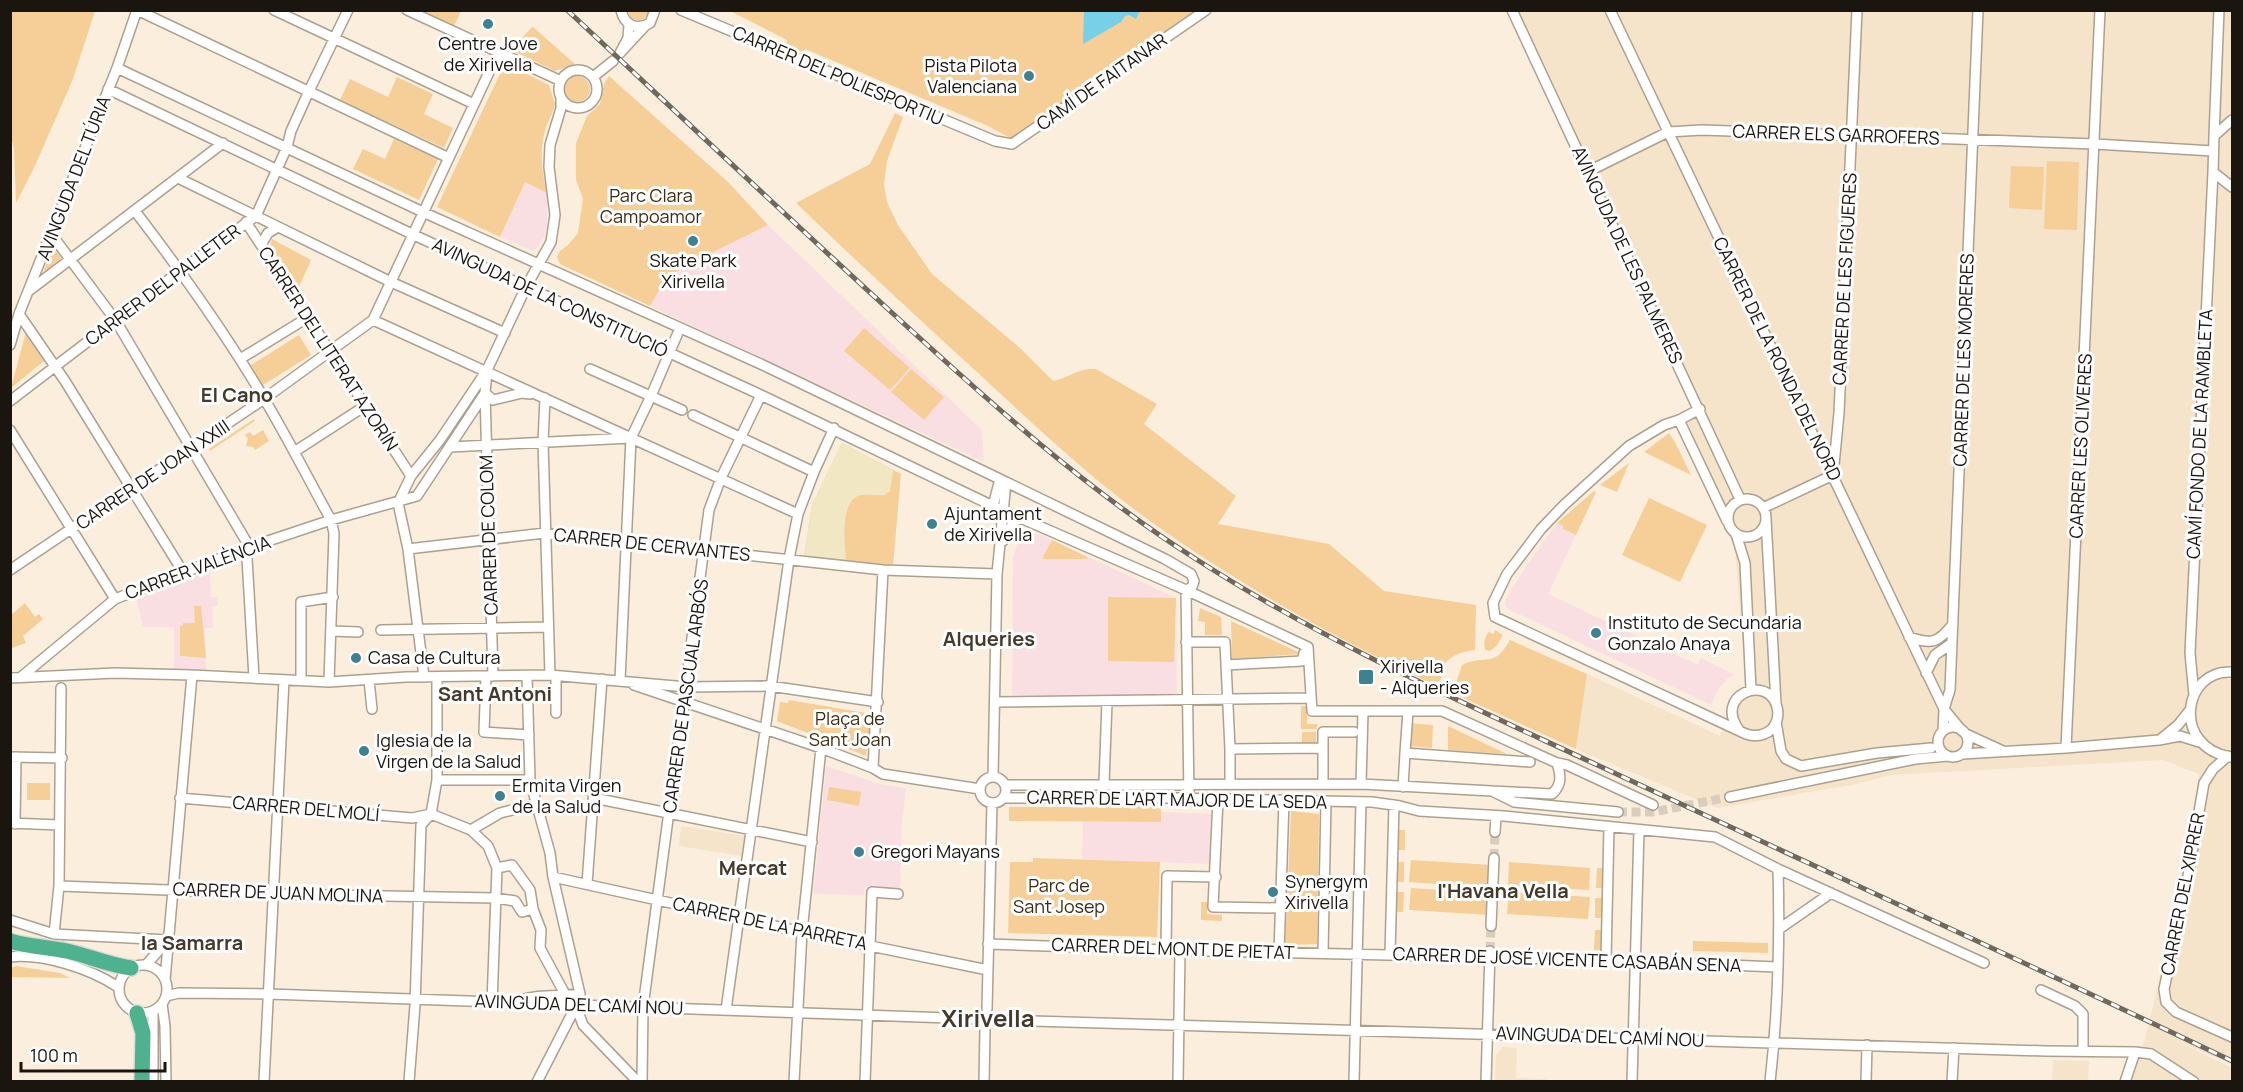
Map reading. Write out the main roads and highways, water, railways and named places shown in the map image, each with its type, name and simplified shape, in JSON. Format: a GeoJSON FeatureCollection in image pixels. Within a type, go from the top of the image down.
{"type":"FeatureCollection","features":[{"type":"Feature","properties":{"kind":"highway"},"geometry":{"type":"LineString","coordinates":[[10,941],[64,951],[115,966],[138,966]]}},
{"type":"Feature","properties":{"kind":"highway"},"geometry":{"type":"LineString","coordinates":[[142,1082],[145,1012]]}},
{"type":"Feature","properties":{"kind":"water"},"geometry":{"type":"Polygon","coordinates":[[[1084,10],[1140,11],[1136,19],[1129,15],[1125,16],[1121,22],[1083,44],[1084,10]]]}},
{"type":"Feature","properties":{"kind":"tunnel"},"geometry":{"type":"LineString","coordinates":[[1618,812],[1653,812],[1730,797]]}},
{"type":"Feature","properties":{"kind":"tunnel"},"geometry":{"type":"LineString","coordinates":[[1494,858],[1495,832]]}},
{"type":"Feature","properties":{"kind":"tunnel"},"geometry":{"type":"LineString","coordinates":[[1490,951],[1491,926]]}},
{"type":"Feature","properties":{"kind":"railway"},"geometry":{"type":"LineString","coordinates":[[567,10],[849,273],[1000,410],[1077,474],[1157,534],[1199,561],[1298,620],[1400,672],[2232,1061]]}},
{"type":"Feature","properties":{"kind":"place","name":"Centre Jove de Xirivella"},"geometry":{"type":"Point","coordinates":[488,24]}},
{"type":"Feature","properties":{"kind":"place","name":"Pista Pilota Valenciana"},"geometry":{"type":"Point","coordinates":[1029,76]}},
{"type":"Feature","properties":{"kind":"place","name":"Skate Park Xirivella"},"geometry":{"type":"Point","coordinates":[693,241]}},
{"type":"Feature","properties":{"kind":"place","name":"Ajuntament de Xirivella"},"geometry":{"type":"Point","coordinates":[932,524]}},
{"type":"Feature","properties":{"kind":"place","name":"Instituto de Secundaria Gonzalo Anaya"},"geometry":{"type":"Point","coordinates":[1596,633]}},
{"type":"Feature","properties":{"kind":"place","name":"Casa de Cultura"},"geometry":{"type":"Point","coordinates":[356,658]}},
{"type":"Feature","properties":{"kind":"place","name":"Xirivella - Alqueries"},"geometry":{"type":"Point","coordinates":[1366,677]}},
{"type":"Feature","properties":{"kind":"place","name":"Iglesia de la Virgen de la Salud"},"geometry":{"type":"Point","coordinates":[364,751]}},
{"type":"Feature","properties":{"kind":"place","name":"Ermita Virgen de la Salud"},"geometry":{"type":"Point","coordinates":[500,796]}},
{"type":"Feature","properties":{"kind":"place","name":"Gregori Mayans"},"geometry":{"type":"Point","coordinates":[859,852]}},
{"type":"Feature","properties":{"kind":"place","name":"Synergym Xirivella"},"geometry":{"type":"Point","coordinates":[1273,892]}},
{"type":"Feature","properties":{"kind":"district","name":"El Cano"},"geometry":{"type":"Point","coordinates":[237,395]}},
{"type":"Feature","properties":{"kind":"district","name":"Alqueries"},"geometry":{"type":"Point","coordinates":[989,639]}},
{"type":"Feature","properties":{"kind":"district","name":"Sant Antoni"},"geometry":{"type":"Point","coordinates":[495,694]}},
{"type":"Feature","properties":{"kind":"district","name":"Mercat"},"geometry":{"type":"Point","coordinates":[753,868]}},
{"type":"Feature","properties":{"kind":"district","name":"l'Havana Vella"},"geometry":{"type":"Point","coordinates":[1503,891]}},
{"type":"Feature","properties":{"kind":"district","name":"la Samarra"},"geometry":{"type":"Point","coordinates":[192,943]}},
{"type":"Feature","properties":{"kind":"district","name":"Xirivella"},"geometry":{"type":"Point","coordinates":[988,1019]}},
{"type":"Feature","properties":{"kind":"park label","name":"Parc Clara Campoamor"},"geometry":{"type":"Point","coordinates":[651,206]}},
{"type":"Feature","properties":{"kind":"park label","name":"Plaça de Sant Joan"},"geometry":{"type":"Point","coordinates":[850,729]}},
{"type":"Feature","properties":{"kind":"park label","name":"Parc de Sant Josep"},"geometry":{"type":"Point","coordinates":[1059,896]}}]}
